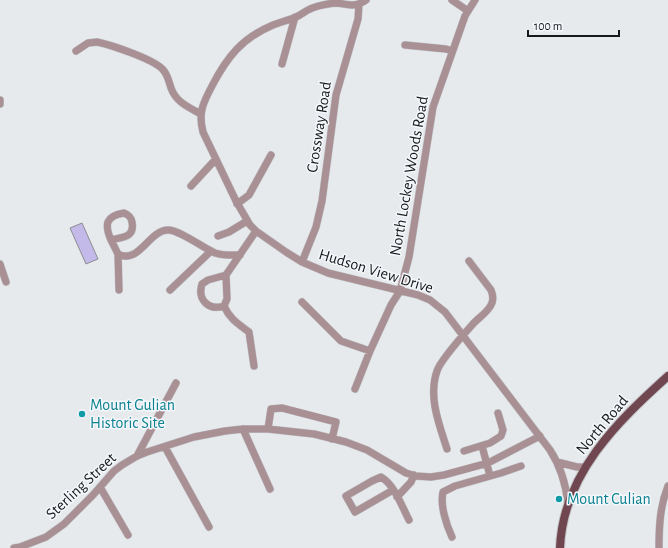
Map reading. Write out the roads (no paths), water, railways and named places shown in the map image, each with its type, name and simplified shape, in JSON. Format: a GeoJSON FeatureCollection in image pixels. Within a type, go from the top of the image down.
{"type":"FeatureCollection","features":[{"type":"Feature","properties":{"kind":"main road","name":"North Road"},"geometry":{"type":"LineString","coordinates":[[560,548],[562,529],[568,506],[586,467],[611,431],[635,406],[668,376]]}},
{"type":"Feature","properties":{"kind":"street"},"geometry":{"type":"LineString","coordinates":[[359,4],[366,0]]}},
{"type":"Feature","properties":{"kind":"street"},"geometry":{"type":"LineString","coordinates":[[452,0],[468,11]]}},
{"type":"Feature","properties":{"kind":"street","name":"North Lockey Woods Road"},"geometry":{"type":"LineString","coordinates":[[355,389],[370,351],[391,306],[400,291],[409,257],[433,108],[452,51],[468,11],[475,0]]}},
{"type":"Feature","properties":{"kind":"street","name":"Hudson View Drive"},"geometry":{"type":"LineString","coordinates":[[359,4],[351,6],[333,3],[310,9],[295,17],[272,25],[247,40],[236,49],[218,75],[206,97],[201,114],[203,132],[237,204],[247,221],[256,231],[302,262],[328,273],[418,295],[430,300],[445,312],[540,436],[557,462],[565,483],[568,506]]}},
{"type":"Feature","properties":{"kind":"street","name":"Crossway Road"},"geometry":{"type":"LineString","coordinates":[[302,262],[316,227],[322,201],[336,95],[358,19],[359,4]]}},
{"type":"Feature","properties":{"kind":"street"},"geometry":{"type":"LineString","coordinates":[[282,64],[295,17]]}},
{"type":"Feature","properties":{"kind":"street"},"geometry":{"type":"LineString","coordinates":[[76,51],[88,43],[97,42],[153,62],[164,70],[176,98],[183,105],[201,114]]}},
{"type":"Feature","properties":{"kind":"street"},"geometry":{"type":"LineString","coordinates":[[405,45],[446,49],[452,51]]}},
{"type":"Feature","properties":{"kind":"street"},"geometry":{"type":"LineString","coordinates":[[237,204],[249,195],[270,155]]}},
{"type":"Feature","properties":{"kind":"street"},"geometry":{"type":"LineString","coordinates":[[191,186],[216,159]]}},
{"type":"Feature","properties":{"kind":"street"},"geometry":{"type":"LineString","coordinates":[[218,236],[229,232],[247,221]]}},
{"type":"Feature","properties":{"kind":"street"},"geometry":{"type":"LineString","coordinates":[[118,254],[125,256],[136,253],[158,234],[169,230],[224,256],[240,255]]}},
{"type":"Feature","properties":{"kind":"street"},"geometry":{"type":"LineString","coordinates":[[254,366],[249,332],[228,315],[224,306],[227,299],[226,275],[256,231]]}},
{"type":"Feature","properties":{"kind":"street"},"geometry":{"type":"LineString","coordinates":[[111,240],[118,254],[118,290]]}},
{"type":"Feature","properties":{"kind":"street"},"geometry":{"type":"LineString","coordinates":[[170,290],[211,251]]}},
{"type":"Feature","properties":{"kind":"street"},"geometry":{"type":"LineString","coordinates":[[447,449],[439,423],[433,394],[437,370],[451,350],[472,325],[491,306],[493,300],[491,290],[469,262]]}},
{"type":"Feature","properties":{"kind":"street"},"geometry":{"type":"LineString","coordinates":[[0,264],[6,282]]}},
{"type":"Feature","properties":{"kind":"street"},"geometry":{"type":"LineString","coordinates":[[224,306],[214,307],[207,305],[203,300],[201,290],[202,284],[208,280],[226,275]]}},
{"type":"Feature","properties":{"kind":"street"},"geometry":{"type":"LineString","coordinates":[[302,302],[341,342],[370,351]]}},
{"type":"Feature","properties":{"kind":"street"},"geometry":{"type":"LineString","coordinates":[[137,456],[176,383]]}},
{"type":"Feature","properties":{"kind":"street"},"geometry":{"type":"LineString","coordinates":[[268,429],[271,409],[282,408],[336,422],[332,439]]}},
{"type":"Feature","properties":{"kind":"street"},"geometry":{"type":"LineString","coordinates":[[464,451],[482,446],[501,436],[503,430],[498,413]]}},
{"type":"Feature","properties":{"kind":"street"},"geometry":{"type":"LineString","coordinates":[[243,429],[270,489]]}},
{"type":"Feature","properties":{"kind":"street","name":"Sterling Street"},"geometry":{"type":"LineString","coordinates":[[14,548],[46,537],[64,524],[114,471],[137,456],[194,438],[225,431],[268,429],[314,434],[346,442],[367,450],[406,473],[417,476]]}},
{"type":"Feature","properties":{"kind":"street"},"geometry":{"type":"LineString","coordinates":[[397,497],[417,476],[431,477],[444,475],[487,463],[540,436]]}},
{"type":"Feature","properties":{"kind":"street"},"geometry":{"type":"LineString","coordinates":[[482,446],[490,476]]}},
{"type":"Feature","properties":{"kind":"street"},"geometry":{"type":"LineString","coordinates":[[165,447],[209,527]]}},
{"type":"Feature","properties":{"kind":"street"},"geometry":{"type":"LineString","coordinates":[[557,462],[577,467],[586,467]]}},
{"type":"Feature","properties":{"kind":"street"},"geometry":{"type":"LineString","coordinates":[[452,537],[446,523],[442,497],[443,492],[455,486],[521,466]]}},
{"type":"Feature","properties":{"kind":"street"},"geometry":{"type":"LineString","coordinates":[[393,490],[355,512],[346,496],[378,477],[381,477],[385,479],[393,490],[409,520]]}},
{"type":"Feature","properties":{"kind":"street"},"geometry":{"type":"LineString","coordinates":[[659,548],[659,522],[661,506],[668,486]]}},
{"type":"Feature","properties":{"kind":"street"},"geometry":{"type":"LineString","coordinates":[[100,487],[128,535]]}},
{"type":"Feature","properties":{"kind":"place","name":"Mount Gulian Historic Site"},"geometry":{"type":"Point","coordinates":[82,414]}},
{"type":"Feature","properties":{"kind":"place","name":"Mount Culian"},"geometry":{"type":"Point","coordinates":[559,499]}}]}
